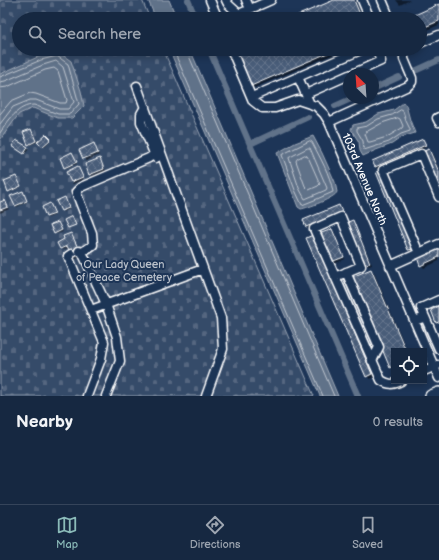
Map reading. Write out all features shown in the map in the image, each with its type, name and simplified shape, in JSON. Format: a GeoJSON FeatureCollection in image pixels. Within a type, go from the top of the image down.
{"type":"FeatureCollection","features":[{"type":"Feature","properties":{"kind":"highway"},"geometry":{"type":"LineString","coordinates":[[431,396],[439,393]]}},
{"type":"Feature","properties":{"kind":"street"},"geometry":{"type":"LineString","coordinates":[[210,0],[214,10],[227,2],[237,12]]}},
{"type":"Feature","properties":{"kind":"street"},"geometry":{"type":"LineString","coordinates":[[246,0],[250,9]]}},
{"type":"Feature","properties":{"kind":"street"},"geometry":{"type":"LineString","coordinates":[[243,12],[271,0]]}},
{"type":"Feature","properties":{"kind":"street"},"geometry":{"type":"LineString","coordinates":[[362,0],[367,12]]}},
{"type":"Feature","properties":{"kind":"street"},"geometry":{"type":"LineString","coordinates":[[382,0],[387,12]]}},
{"type":"Feature","properties":{"kind":"street"},"geometry":{"type":"LineString","coordinates":[[427,40],[439,35]]}},
{"type":"Feature","properties":{"kind":"street"},"geometry":{"type":"LineString","coordinates":[[234,56],[253,101],[262,108],[275,108],[298,100],[310,104]]}},
{"type":"Feature","properties":{"kind":"street"},"geometry":{"type":"LineString","coordinates":[[252,97],[347,56]]}},
{"type":"Feature","properties":{"kind":"street"},"geometry":{"type":"LineString","coordinates":[[365,68],[381,61],[379,56]]}},
{"type":"Feature","properties":{"kind":"street"},"geometry":{"type":"LineString","coordinates":[[329,122],[408,86],[412,82],[412,78],[404,59],[404,56]]}},
{"type":"Feature","properties":{"kind":"street"},"geometry":{"type":"LineString","coordinates":[[298,77],[310,104]]}},
{"type":"Feature","properties":{"kind":"street"},"geometry":{"type":"LineString","coordinates":[[306,94],[343,79]]}},
{"type":"Feature","properties":{"kind":"street"},"geometry":{"type":"LineString","coordinates":[[137,86],[221,318],[223,349],[206,396]]}},
{"type":"Feature","properties":{"kind":"street","name":"103rd Avenue North"},"geometry":{"type":"LineString","coordinates":[[310,104],[316,106],[329,122],[390,266],[437,365],[439,378]]}},
{"type":"Feature","properties":{"kind":"street"},"geometry":{"type":"LineString","coordinates":[[145,106],[141,114],[140,122],[154,154],[157,159],[165,164]]}},
{"type":"Feature","properties":{"kind":"street"},"geometry":{"type":"LineString","coordinates":[[439,117],[437,118],[439,122]]}},
{"type":"Feature","properties":{"kind":"street"},"geometry":{"type":"LineString","coordinates":[[106,396],[120,361],[117,337],[106,304],[81,251],[93,245],[92,233],[76,192],[81,187],[149,158],[154,154]]}},
{"type":"Feature","properties":{"kind":"street"},"geometry":{"type":"LineString","coordinates":[[419,253],[383,170],[420,154],[439,197]]}},
{"type":"Feature","properties":{"kind":"street"},"geometry":{"type":"LineString","coordinates":[[335,277],[361,266],[340,217],[314,230],[381,380],[391,384]]}},
{"type":"Feature","properties":{"kind":"street"},"geometry":{"type":"LineString","coordinates":[[390,266],[439,244]]}},
{"type":"Feature","properties":{"kind":"street"},"geometry":{"type":"LineString","coordinates":[[71,254],[68,256],[104,342],[101,359],[87,396]]}},
{"type":"Feature","properties":{"kind":"street"},"geometry":{"type":"LineString","coordinates":[[91,310],[203,269]]}},
{"type":"Feature","properties":{"kind":"street"},"geometry":{"type":"LineString","coordinates":[[346,272],[379,347],[372,361]]}},
{"type":"Feature","properties":{"kind":"street"},"geometry":{"type":"LineString","coordinates":[[439,300],[421,308],[436,335],[439,349]]}},
{"type":"Feature","properties":{"kind":"street"},"geometry":{"type":"LineString","coordinates":[[415,321],[425,317]]}},
{"type":"Feature","properties":{"kind":"street"},"geometry":{"type":"LineString","coordinates":[[427,370],[437,365]]}},
{"type":"Feature","properties":{"kind":"green space","name":"Our Lady Queen of Peace Cemetery"},"geometry":{"type":"Polygon","coordinates":[[[0,0],[142,0],[147,12],[12,12],[12,56],[166,56],[314,396],[0,396],[0,0]]]}},
{"type":"Feature","properties":{"kind":"water"},"geometry":{"type":"Polygon","coordinates":[[[148,0],[169,0],[174,12],[153,12],[148,0]]]}},
{"type":"Feature","properties":{"kind":"water"},"geometry":{"type":"Polygon","coordinates":[[[40,56],[64,56],[71,61],[81,91],[84,106],[72,118],[58,118],[33,108],[19,114],[0,140],[0,74],[40,56]]]}},
{"type":"Feature","properties":{"kind":"water"},"geometry":{"type":"Polygon","coordinates":[[[172,56],[193,56],[338,396],[320,396],[172,56]]]}},
{"type":"Feature","properties":{"kind":"water"},"geometry":{"type":"Polygon","coordinates":[[[403,103],[406,105],[415,133],[402,137],[392,144],[363,156],[360,151],[359,142],[351,129],[353,125],[366,122],[378,114],[394,110],[403,103]]]}},
{"type":"Feature","properties":{"kind":"water"},"geometry":{"type":"Polygon","coordinates":[[[313,136],[335,182],[337,192],[326,200],[301,209],[298,207],[277,153],[295,143],[313,136]]]}},
{"type":"Feature","properties":{"kind":"building"},"geometry":{"type":"Polygon","coordinates":[[[334,0],[354,0],[359,12],[306,12],[334,0]]]}},
{"type":"Feature","properties":{"kind":"building"},"geometry":{"type":"Polygon","coordinates":[[[439,4],[439,21],[427,26],[427,12],[421,12],[439,4]]]}},
{"type":"Feature","properties":{"kind":"building"},"geometry":{"type":"Polygon","coordinates":[[[238,56],[321,56],[251,86],[238,56]]]}},
{"type":"Feature","properties":{"kind":"building"},"geometry":{"type":"Polygon","coordinates":[[[31,129],[36,141],[28,145],[23,132],[31,129]]]}},
{"type":"Feature","properties":{"kind":"building"},"geometry":{"type":"Polygon","coordinates":[[[46,134],[51,139],[42,147],[37,142],[46,134]]]}},
{"type":"Feature","properties":{"kind":"building"},"geometry":{"type":"Polygon","coordinates":[[[423,139],[426,145],[375,167],[372,161],[423,139]]]}},
{"type":"Feature","properties":{"kind":"building"},"geometry":{"type":"Polygon","coordinates":[[[16,140],[28,147],[24,154],[12,146],[16,140]]]}},
{"type":"Feature","properties":{"kind":"building"},"geometry":{"type":"Polygon","coordinates":[[[94,143],[98,153],[83,159],[79,150],[94,143]]]}},
{"type":"Feature","properties":{"kind":"building"},"geometry":{"type":"Polygon","coordinates":[[[429,149],[439,172],[439,185],[424,151],[429,149]]]}},
{"type":"Feature","properties":{"kind":"building"},"geometry":{"type":"Polygon","coordinates":[[[72,152],[77,162],[64,168],[60,158],[72,152]]]}},
{"type":"Feature","properties":{"kind":"building"},"geometry":{"type":"Polygon","coordinates":[[[100,158],[104,169],[89,175],[85,164],[100,158]]]}},
{"type":"Feature","properties":{"kind":"building"},"geometry":{"type":"Polygon","coordinates":[[[78,166],[83,177],[71,182],[66,172],[78,166]]]}},
{"type":"Feature","properties":{"kind":"building"},"geometry":{"type":"Polygon","coordinates":[[[379,171],[413,249],[408,250],[376,172],[379,171]]]}},
{"type":"Feature","properties":{"kind":"building"},"geometry":{"type":"Polygon","coordinates":[[[16,176],[21,186],[8,192],[4,181],[16,176]]]}},
{"type":"Feature","properties":{"kind":"building"},"geometry":{"type":"Polygon","coordinates":[[[23,191],[27,201],[15,206],[10,196],[23,191]]]}},
{"type":"Feature","properties":{"kind":"building"},"geometry":{"type":"Polygon","coordinates":[[[65,197],[69,208],[61,211],[56,201],[65,197]]]}},
{"type":"Feature","properties":{"kind":"building"},"geometry":{"type":"Polygon","coordinates":[[[5,200],[8,207],[0,210],[0,202],[5,200]]]}},
{"type":"Feature","properties":{"kind":"building"},"geometry":{"type":"Polygon","coordinates":[[[50,203],[55,214],[46,217],[42,207],[50,203]]]}},
{"type":"Feature","properties":{"kind":"building"},"geometry":{"type":"Polygon","coordinates":[[[339,205],[342,212],[306,227],[303,220],[339,205]]]}},
{"type":"Feature","properties":{"kind":"building"},"geometry":{"type":"Polygon","coordinates":[[[72,216],[76,225],[68,228],[64,220],[72,216]]]}},
{"type":"Feature","properties":{"kind":"building"},"geometry":{"type":"Polygon","coordinates":[[[353,220],[370,263],[365,264],[348,222],[353,220]]]}},
{"type":"Feature","properties":{"kind":"building"},"geometry":{"type":"Polygon","coordinates":[[[58,222],[62,230],[54,234],[50,225],[58,222]]]}},
{"type":"Feature","properties":{"kind":"building"},"geometry":{"type":"Polygon","coordinates":[[[332,229],[344,257],[331,262],[319,234],[332,229]]]}},
{"type":"Feature","properties":{"kind":"building"},"geometry":{"type":"Polygon","coordinates":[[[71,233],[81,254],[73,258],[67,246],[60,249],[57,243],[64,239],[63,236],[71,233]]]}},
{"type":"Feature","properties":{"kind":"building"},"geometry":{"type":"Polygon","coordinates":[[[313,235],[372,374],[366,377],[306,238],[313,235]]]}},
{"type":"Feature","properties":{"kind":"building"},"geometry":{"type":"Polygon","coordinates":[[[439,248],[439,257],[420,266],[417,257],[439,248]]]}},
{"type":"Feature","properties":{"kind":"building"},"geometry":{"type":"Polygon","coordinates":[[[371,269],[405,348],[391,348],[390,368],[352,277],[371,269]]]}},
{"type":"Feature","properties":{"kind":"building"},"geometry":{"type":"Polygon","coordinates":[[[345,279],[373,344],[368,346],[340,281],[345,279]]]}},
{"type":"Feature","properties":{"kind":"building"},"geometry":{"type":"Polygon","coordinates":[[[439,306],[439,322],[436,323],[431,310],[439,306]]]}},
{"type":"Feature","properties":{"kind":"waterway"},"geometry":{"type":"LineString","coordinates":[[188,0],[193,12]]}},
{"type":"Feature","properties":{"kind":"waterway"},"geometry":{"type":"LineString","coordinates":[[212,56],[358,396]]}},
{"type":"Feature","properties":{"kind":"waterway"},"geometry":{"type":"LineString","coordinates":[[417,70],[439,60]]}},
{"type":"Feature","properties":{"kind":"waterway"},"geometry":{"type":"LineString","coordinates":[[379,86],[399,77]]}},
{"type":"Feature","properties":{"kind":"waterway"},"geometry":{"type":"LineString","coordinates":[[335,106],[343,102]]}},
{"type":"Feature","properties":{"kind":"waterway"},"geometry":{"type":"LineString","coordinates":[[250,144],[308,117]]}}]}
